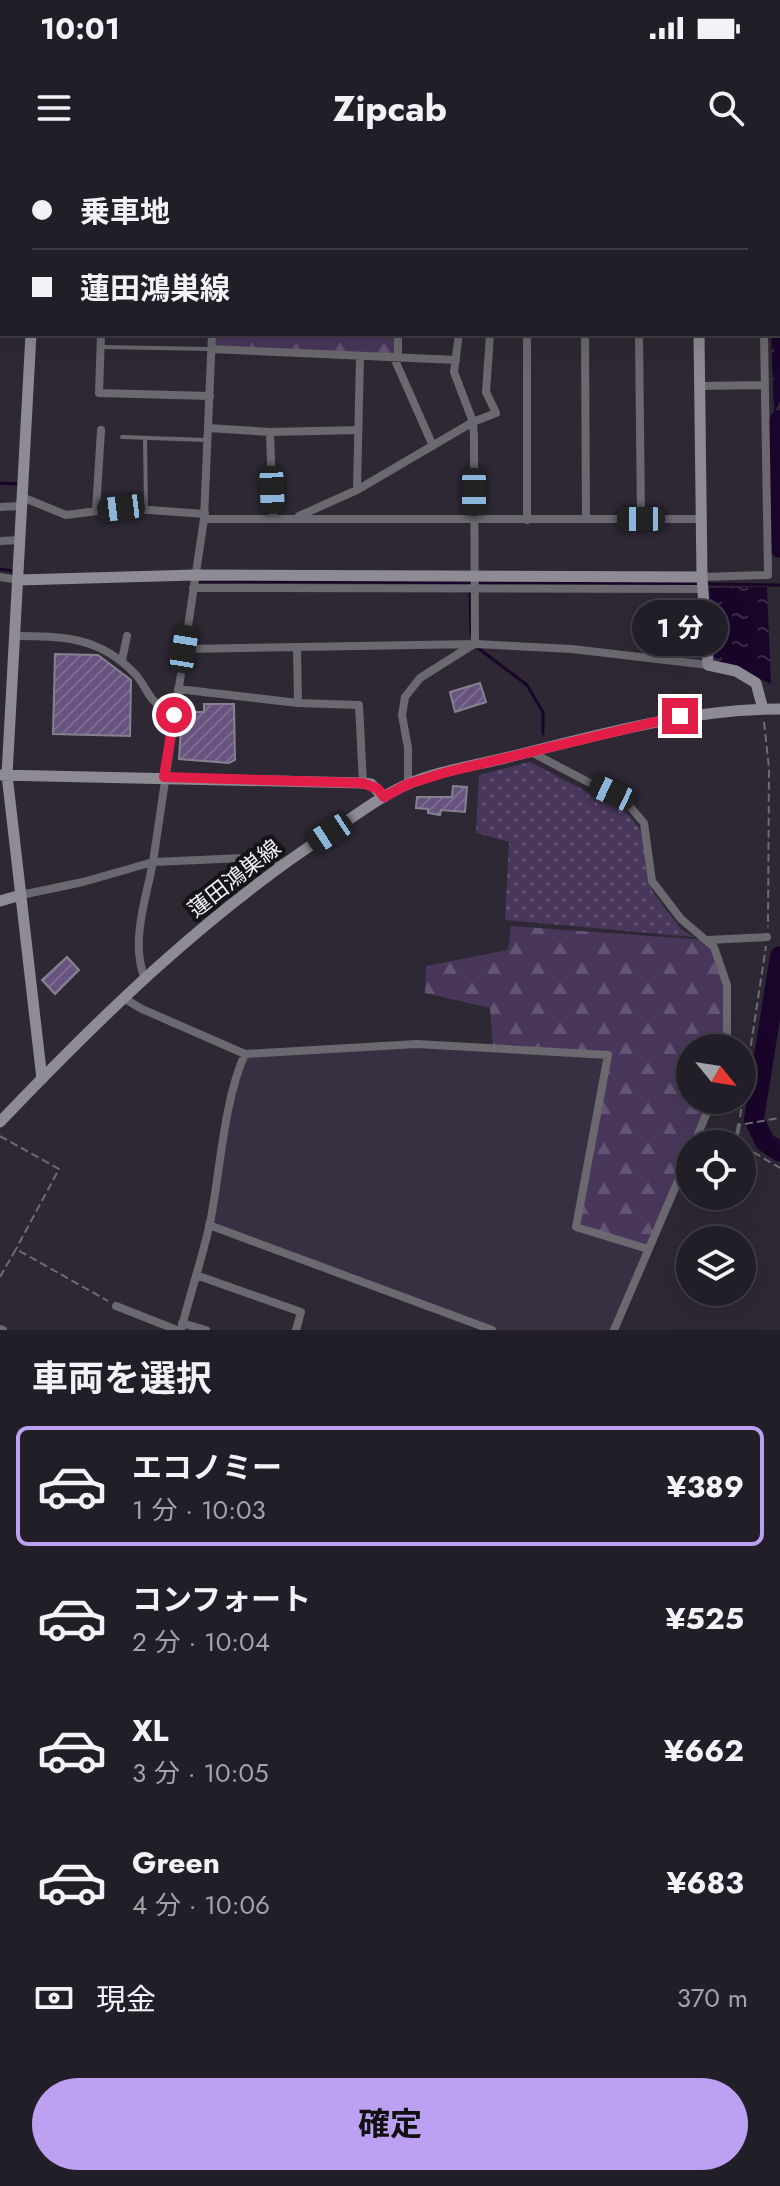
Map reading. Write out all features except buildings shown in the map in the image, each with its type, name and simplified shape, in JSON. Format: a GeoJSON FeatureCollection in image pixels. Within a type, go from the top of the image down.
{"type":"FeatureCollection","features":[{"type":"Feature","properties":{"kind":"street"},"geometry":{"type":"LineString","coordinates":[[31,336],[15,636],[6,704],[4,775],[42,1079]]}},
{"type":"Feature","properties":{"kind":"street"},"geometry":{"type":"LineString","coordinates":[[101,336],[99,393],[210,396]]}},
{"type":"Feature","properties":{"kind":"street"},"geometry":{"type":"LineString","coordinates":[[145,979],[138,947],[205,516],[212,336]]}},
{"type":"Feature","properties":{"kind":"street"},"geometry":{"type":"LineString","coordinates":[[398,336],[396,358],[433,446]]}},
{"type":"Feature","properties":{"kind":"street"},"geometry":{"type":"LineString","coordinates":[[459,336],[454,372],[473,422],[475,644]]}},
{"type":"Feature","properties":{"kind":"street"},"geometry":{"type":"LineString","coordinates":[[295,518],[357,490],[473,422],[496,413],[486,392],[490,336]]}},
{"type":"Feature","properties":{"kind":"street"},"geometry":{"type":"LineString","coordinates":[[527,336],[527,520]]}},
{"type":"Feature","properties":{"kind":"street"},"geometry":{"type":"LineString","coordinates":[[585,336],[586,519]]}},
{"type":"Feature","properties":{"kind":"street"},"geometry":{"type":"LineString","coordinates":[[639,336],[641,519]]}},
{"type":"Feature","properties":{"kind":"street"},"geometry":{"type":"LineString","coordinates":[[699,336],[702,583],[708,665]]}},
{"type":"Feature","properties":{"kind":"street"},"geometry":{"type":"LineString","coordinates":[[193,588],[474,590],[702,583],[768,575],[764,336]]}},
{"type":"Feature","properties":{"kind":"street"},"geometry":{"type":"LineString","coordinates":[[211,349],[456,360]]}},
{"type":"Feature","properties":{"kind":"street"},"geometry":{"type":"LineString","coordinates":[[357,490],[360,356]]}},
{"type":"Feature","properties":{"kind":"street"},"geometry":{"type":"LineString","coordinates":[[700,386],[765,385]]}},
{"type":"Feature","properties":{"kind":"street"},"geometry":{"type":"LineString","coordinates":[[208,428],[270,432],[358,430]]}},
{"type":"Feature","properties":{"kind":"street"},"geometry":{"type":"LineString","coordinates":[[96,511],[101,430]]}},
{"type":"Feature","properties":{"kind":"street"},"geometry":{"type":"LineString","coordinates":[[270,432],[273,519]]}},
{"type":"Feature","properties":{"kind":"street"},"geometry":{"type":"LineString","coordinates":[[0,507],[22,501],[66,515],[121,508],[273,519],[701,519]]}},
{"type":"Feature","properties":{"kind":"street"},"geometry":{"type":"LineString","coordinates":[[0,541],[20,540]]}},
{"type":"Feature","properties":{"kind":"street"},"geometry":{"type":"LineString","coordinates":[[0,577],[18,580],[195,575],[474,576],[702,583]]}},
{"type":"Feature","properties":{"kind":"street"},"geometry":{"type":"LineString","coordinates":[[15,636],[56,636],[83,640],[122,660],[154,701],[174,715]]}},
{"type":"Feature","properties":{"kind":"street"},"geometry":{"type":"LineString","coordinates":[[122,660],[127,636]]}},
{"type":"Feature","properties":{"kind":"street"},"geometry":{"type":"LineString","coordinates":[[184,649],[475,644],[572,649],[736,671],[756,683],[763,709]]}},
{"type":"Feature","properties":{"kind":"street"},"geometry":{"type":"LineString","coordinates":[[408,784],[408,748],[402,715],[405,697],[420,678],[475,644]]}},
{"type":"Feature","properties":{"kind":"street"},"geometry":{"type":"LineString","coordinates":[[297,648],[298,703]]}},
{"type":"Feature","properties":{"kind":"street"},"geometry":{"type":"LineString","coordinates":[[178,689],[298,703],[359,705],[363,783]]}},
{"type":"Feature","properties":{"kind":"street","name":"蓮田鴻巣線"},"geometry":{"type":"LineString","coordinates":[[0,1122],[145,979],[228,905],[384,797],[408,784],[664,719],[718,711],[780,709]]}},
{"type":"Feature","properties":{"kind":"street"},"geometry":{"type":"LineString","coordinates":[[531,752],[626,802],[644,823],[652,881],[681,919],[714,947],[727,985],[727,1034]]}},
{"type":"Feature","properties":{"kind":"street"},"geometry":{"type":"LineString","coordinates":[[4,775],[363,783],[378,789],[384,797]]}},
{"type":"Feature","properties":{"kind":"street"},"geometry":{"type":"LineString","coordinates":[[0,901],[153,862],[270,857],[283,865]]}},
{"type":"Feature","properties":{"kind":"street"},"geometry":{"type":"LineString","coordinates":[[708,940],[767,937]]}},
{"type":"Feature","properties":{"kind":"street"},"geometry":{"type":"LineString","coordinates":[[125,999],[245,1054],[417,1044],[608,1055],[576,1227],[648,1249]]}},
{"type":"Feature","properties":{"kind":"street"},"geometry":{"type":"LineString","coordinates":[[180,1328],[209,1225],[233,1091],[245,1054]]}},
{"type":"Feature","properties":{"kind":"street"},"geometry":{"type":"LineString","coordinates":[[614,1330],[676,1185]]}},
{"type":"Feature","properties":{"kind":"street"},"geometry":{"type":"LineString","coordinates":[[209,1225],[492,1330]]}},
{"type":"Feature","properties":{"kind":"street"},"geometry":{"type":"LineString","coordinates":[[196,1275],[301,1312],[296,1330]]}},
{"type":"Feature","properties":{"kind":"street"},"geometry":{"type":"LineString","coordinates":[[116,1306],[180,1328],[206,1330]]}},
{"type":"Feature","properties":{"kind":"lane"},"geometry":{"type":"LineString","coordinates":[[100,347],[211,349]]}},
{"type":"Feature","properties":{"kind":"lane"},"geometry":{"type":"LineString","coordinates":[[122,437],[208,440]]}},
{"type":"Feature","properties":{"kind":"lane"},"geometry":{"type":"LineString","coordinates":[[145,438],[146,511]]}},
{"type":"Feature","properties":{"kind":"lane"},"geometry":{"type":"LineString","coordinates":[[738,1130],[739,1125]]}},
{"type":"Feature","properties":{"kind":"path"},"geometry":{"type":"LineString","coordinates":[[763,709],[769,768],[769,911],[751,1062],[739,1125],[780,1117]]}},
{"type":"Feature","properties":{"kind":"path"},"geometry":{"type":"LineString","coordinates":[[0,1136],[59,1169],[0,1277]]}},
{"type":"Feature","properties":{"kind":"path"},"geometry":{"type":"LineString","coordinates":[[756,1153],[780,1168]]}},
{"type":"Feature","properties":{"kind":"path"},"geometry":{"type":"LineString","coordinates":[[16,1249],[116,1306]]}},
{"type":"Feature","properties":{"kind":"shaded area"},"geometry":{"type":"Polygon","coordinates":[[[417,1044],[608,1055],[648,1249],[614,1330],[491,1330],[209,1225],[238,1068],[245,1054],[417,1044]]]}},
{"type":"Feature","properties":{"kind":"green space"},"geometry":{"type":"Polygon","coordinates":[[[213,336],[398,336],[398,359],[211,349],[213,336]]]}},
{"type":"Feature","properties":{"kind":"green space"},"geometry":{"type":"Polygon","coordinates":[[[530,762],[626,812],[643,833],[652,891],[681,929],[694,937],[505,920],[509,842],[476,833],[479,775],[530,762]]]}},
{"type":"Feature","properties":{"kind":"green space"},"geometry":{"type":"Polygon","coordinates":[[[511,926],[708,940],[727,985],[729,1034],[676,1034],[676,1114],[706,1114],[699,1130],[676,1130],[676,1184],[648,1249],[576,1227],[608,1056],[493,1046],[490,1008],[425,993],[426,966],[508,950],[511,926]]]}},
{"type":"Feature","properties":{"kind":"water"},"geometry":{"type":"Polygon","coordinates":[[[771,336],[780,336],[780,401],[774,413],[771,336]]]}},
{"type":"Feature","properties":{"kind":"water"},"geometry":{"type":"Polygon","coordinates":[[[767,587],[771,684],[714,659],[709,588],[767,587]]]}},
{"type":"Feature","properties":{"kind":"waterway"},"geometry":{"type":"LineString","coordinates":[[780,420],[775,432],[780,548]]}},
{"type":"Feature","properties":{"kind":"waterway"},"geometry":{"type":"LineString","coordinates":[[0,483],[20,484]]}},
{"type":"Feature","properties":{"kind":"waterway"},"geometry":{"type":"LineString","coordinates":[[0,569],[12,571],[14,575]]}},
{"type":"Feature","properties":{"kind":"waterway"},"geometry":{"type":"LineString","coordinates":[[195,581],[699,584]]}},
{"type":"Feature","properties":{"kind":"waterway"},"geometry":{"type":"LineString","coordinates":[[707,584],[780,585]]}},
{"type":"Feature","properties":{"kind":"waterway"},"geometry":{"type":"LineString","coordinates":[[470,590],[471,634]]}},
{"type":"Feature","properties":{"kind":"waterway"},"geometry":{"type":"LineString","coordinates":[[474,645],[527,685],[543,712],[543,734]]}},
{"type":"Feature","properties":{"kind":"waterway"},"geometry":{"type":"LineString","coordinates":[[780,956],[754,1119],[765,1142],[780,1152]]}},
{"type":"Feature","properties":{"kind":"route"},"geometry":{"type":"LineString","coordinates":[[174,715],[164,777],[363,783],[371,784],[384,797],[408,784],[447,772],[680,716]]}}]}
